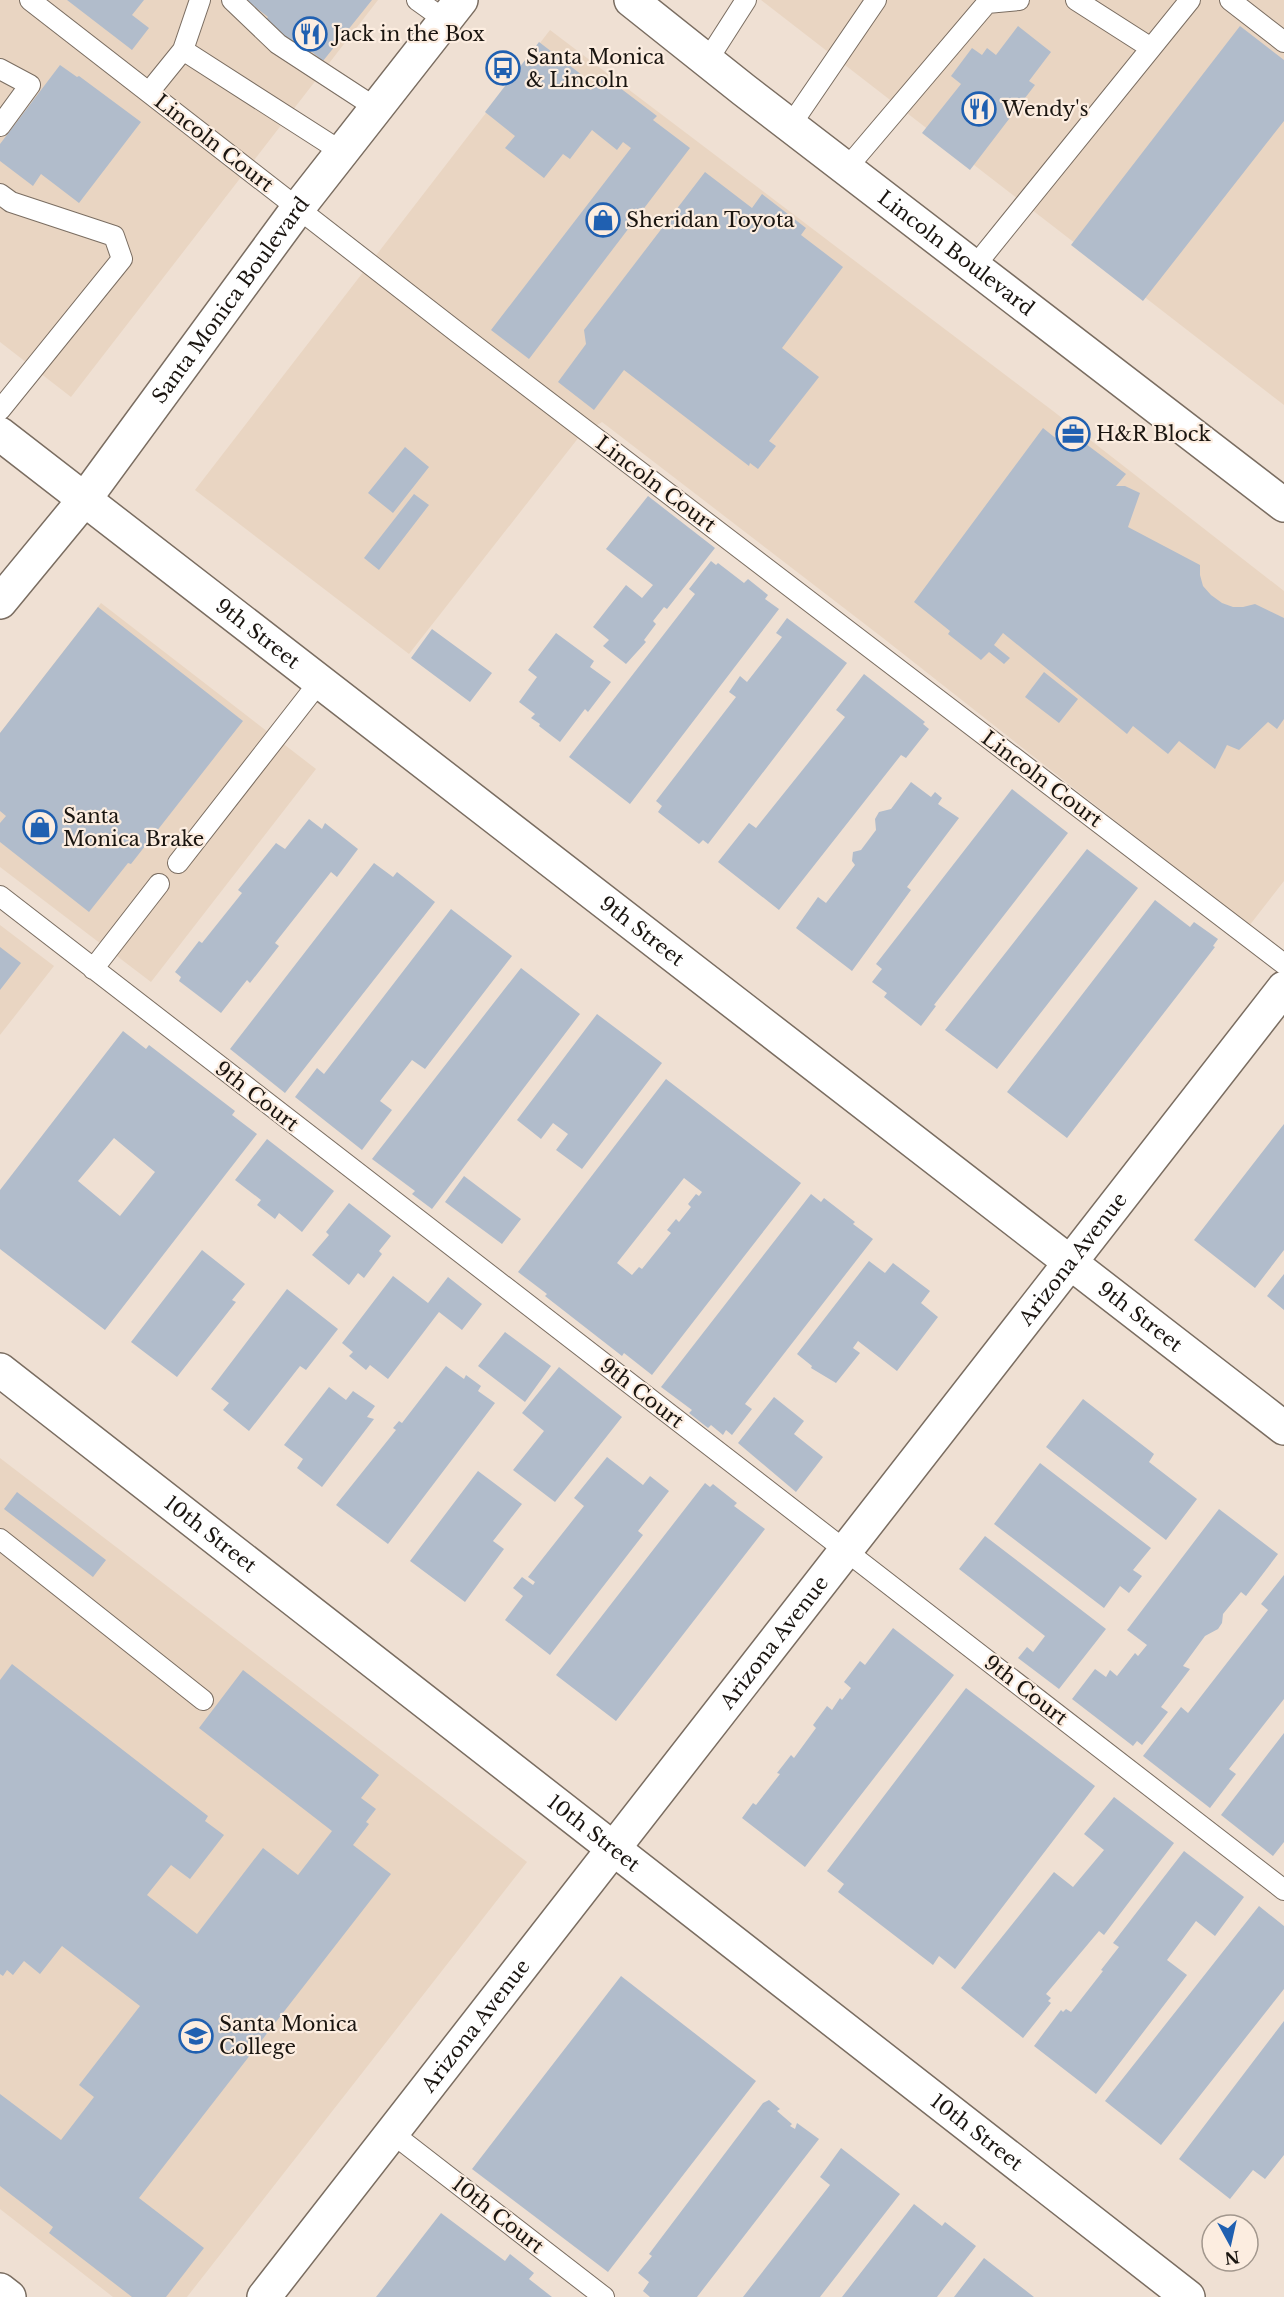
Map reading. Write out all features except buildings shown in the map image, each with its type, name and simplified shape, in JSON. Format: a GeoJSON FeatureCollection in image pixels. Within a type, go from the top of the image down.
{"type":"FeatureCollection","features":[{"type":"Feature","properties":{"kind":"street","name":"Lincoln Boulevard"},"geometry":{"type":"LineString","coordinates":[[631,0],[790,126],[1284,505]]}},
{"type":"Feature","properties":{"kind":"street","name":"Santa Monica Boulevard"},"geometry":{"type":"LineString","coordinates":[[0,602],[84,500],[298,208],[453,10]]}},
{"type":"Feature","properties":{"kind":"street","name":"9th Street"},"geometry":{"type":"LineString","coordinates":[[0,434],[1284,1428]]}},
{"type":"Feature","properties":{"kind":"street","name":"Arizona Avenue"},"geometry":{"type":"LineString","coordinates":[[264,2297],[1284,988]]}},
{"type":"Feature","properties":{"kind":"street","name":"10th Street"},"geometry":{"type":"LineString","coordinates":[[0,1370],[1188,2297]]}},
{"type":"Feature","properties":{"kind":"street"},"geometry":{"type":"LineString","coordinates":[[0,2290],[9,2297]]}},
{"type":"Feature","properties":{"kind":"lane","name":"Lincoln Court"},"geometry":{"type":"LineString","coordinates":[[30,0],[457,332],[1284,964]]}},
{"type":"Feature","properties":{"kind":"lane"},"geometry":{"type":"LineString","coordinates":[[149,92],[183,50],[200,0]]}},
{"type":"Feature","properties":{"kind":"lane"},"geometry":{"type":"LineString","coordinates":[[232,0],[278,44],[376,108]]}},
{"type":"Feature","properties":{"kind":"lane"},"geometry":{"type":"LineString","coordinates":[[417,0],[453,10]]}},
{"type":"Feature","properties":{"kind":"lane"},"geometry":{"type":"LineString","coordinates":[[707,61],[746,0]]}},
{"type":"Feature","properties":{"kind":"lane"},"geometry":{"type":"LineString","coordinates":[[790,126],[876,0]]}},
{"type":"Feature","properties":{"kind":"lane"},"geometry":{"type":"LineString","coordinates":[[846,169],[987,3],[1019,0]]}},
{"type":"Feature","properties":{"kind":"lane"},"geometry":{"type":"LineString","coordinates":[[1076,0],[1151,48]]}},
{"type":"Feature","properties":{"kind":"lane"},"geometry":{"type":"LineString","coordinates":[[974,267],[1190,0]]}},
{"type":"Feature","properties":{"kind":"lane"},"geometry":{"type":"LineString","coordinates":[[1230,0],[1284,42]]}},
{"type":"Feature","properties":{"kind":"lane"},"geometry":{"type":"LineString","coordinates":[[183,50],[342,152]]}},
{"type":"Feature","properties":{"kind":"lane"},"geometry":{"type":"LineString","coordinates":[[0,69],[30,85],[0,126]]}},
{"type":"Feature","properties":{"kind":"lane"},"geometry":{"type":"LineString","coordinates":[[0,194],[11,202],[114,236],[122,259],[0,410]]}},
{"type":"Feature","properties":{"kind":"lane"},"geometry":{"type":"LineString","coordinates":[[178,863],[320,681]]}},
{"type":"Feature","properties":{"kind":"lane"},"geometry":{"type":"LineString","coordinates":[[93,969],[159,884]]}},
{"type":"Feature","properties":{"kind":"lane","name":"9th Court"},"geometry":{"type":"LineString","coordinates":[[0,896],[1284,1890]]}},
{"type":"Feature","properties":{"kind":"lane"},"geometry":{"type":"LineString","coordinates":[[0,1539],[202,1700]]}},
{"type":"Feature","properties":{"kind":"lane","name":"10th Court"},"geometry":{"type":"LineString","coordinates":[[392,2133],[604,2297]]}},
{"type":"Feature","properties":{"kind":"shaded area"},"geometry":{"type":"Polygon","coordinates":[[[0,0],[378,0],[71,397],[0,342],[0,0]]]}},
{"type":"Feature","properties":{"kind":"shaded area"},"geometry":{"type":"Polygon","coordinates":[[[761,0],[1284,0],[1284,405],[761,0]]]}},
{"type":"Feature","properties":{"kind":"shaded area","name":"Sheridan Toyota"},"geometry":{"type":"Polygon","coordinates":[[[550,30],[1053,411],[1284,591],[1284,881],[1249,926],[883,638],[602,422],[579,437],[409,654],[195,490],[550,30]]]}},
{"type":"Feature","properties":{"kind":"shaded area"},"geometry":{"type":"Polygon","coordinates":[[[101,603],[316,769],[151,982],[0,867],[0,733],[101,603]]]}},
{"type":"Feature","properties":{"kind":"shaded area"},"geometry":{"type":"Polygon","coordinates":[[[0,925],[54,966],[0,1035],[0,925]]]}},
{"type":"Feature","properties":{"kind":"shaded area","name":"Santa Monica College"},"geometry":{"type":"Polygon","coordinates":[[[0,1458],[527,1862],[187,2297],[113,2297],[0,2209],[0,1458]]]}},
{"type":"Feature","properties":{"kind":"place","name":"Jack in the Box"},"geometry":{"type":"Point","coordinates":[310,34]}},
{"type":"Feature","properties":{"kind":"place","name":"Santa Monica & Lincoln"},"geometry":{"type":"Point","coordinates":[503,68]}},
{"type":"Feature","properties":{"kind":"place","name":"Wendy's"},"geometry":{"type":"Point","coordinates":[979,109]}},
{"type":"Feature","properties":{"kind":"place","name":"Sheridan Toyota"},"geometry":{"type":"Point","coordinates":[603,220]}},
{"type":"Feature","properties":{"kind":"place","name":"H&R Block"},"geometry":{"type":"Point","coordinates":[1073,434]}},
{"type":"Feature","properties":{"kind":"place","name":"Santa Monica Brake"},"geometry":{"type":"Point","coordinates":[40,827]}},
{"type":"Feature","properties":{"kind":"place","name":"Santa Monica College"},"geometry":{"type":"Point","coordinates":[196,2036]}}]}
